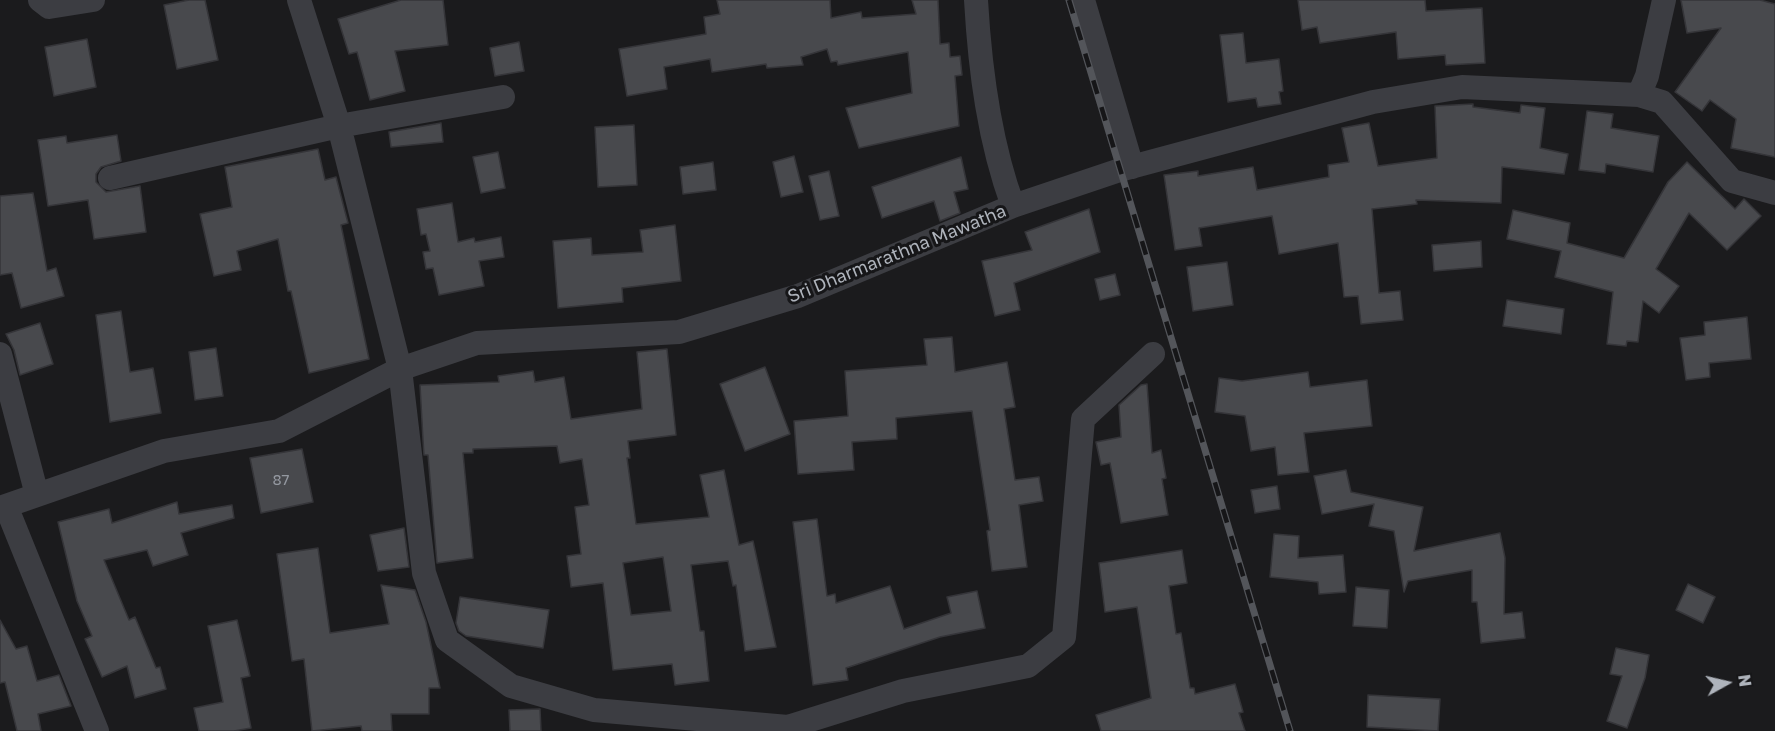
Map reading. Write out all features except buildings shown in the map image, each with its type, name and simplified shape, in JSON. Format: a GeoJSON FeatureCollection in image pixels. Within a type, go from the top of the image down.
{"type":"FeatureCollection","features":[{"type":"Feature","properties":{"kind":"street"},"geometry":{"type":"LineString","coordinates":[[40,0],[49,7],[93,0]]}},
{"type":"Feature","properties":{"kind":"street"},"geometry":{"type":"LineString","coordinates":[[298,0],[339,126],[400,369],[424,573],[447,640],[511,686],[594,710],[788,729],[903,691],[1028,666],[1064,637],[1083,419],[1153,354]]}},
{"type":"Feature","properties":{"kind":"street"},"geometry":{"type":"LineString","coordinates":[[976,0],[979,46],[998,164],[1013,206]]}},
{"type":"Feature","properties":{"kind":"street"},"geometry":{"type":"LineString","coordinates":[[1083,0],[1132,167]]}},
{"type":"Feature","properties":{"kind":"street"},"geometry":{"type":"LineString","coordinates":[[1639,95],[1647,76],[1664,0]]}},
{"type":"Feature","properties":{"kind":"street","name":"Sri Dharmarathna Mawatha"},"geometry":{"type":"LineString","coordinates":[[3,507],[164,452],[279,431],[400,369],[477,344],[679,332],[798,296],[1013,206],[1132,167],[1373,102],[1462,87],[1639,95],[1662,102],[1732,181],[1775,193]]}},
{"type":"Feature","properties":{"kind":"street"},"geometry":{"type":"LineString","coordinates":[[110,178],[339,126],[503,97]]}},
{"type":"Feature","properties":{"kind":"street"},"geometry":{"type":"LineString","coordinates":[[0,354],[37,495]]}},
{"type":"Feature","properties":{"kind":"street"},"geometry":{"type":"LineString","coordinates":[[3,507],[98,731]]}},
{"type":"Feature","properties":{"kind":"railway"},"geometry":{"type":"LineString","coordinates":[[1069,0],[1290,731]]}}]}
